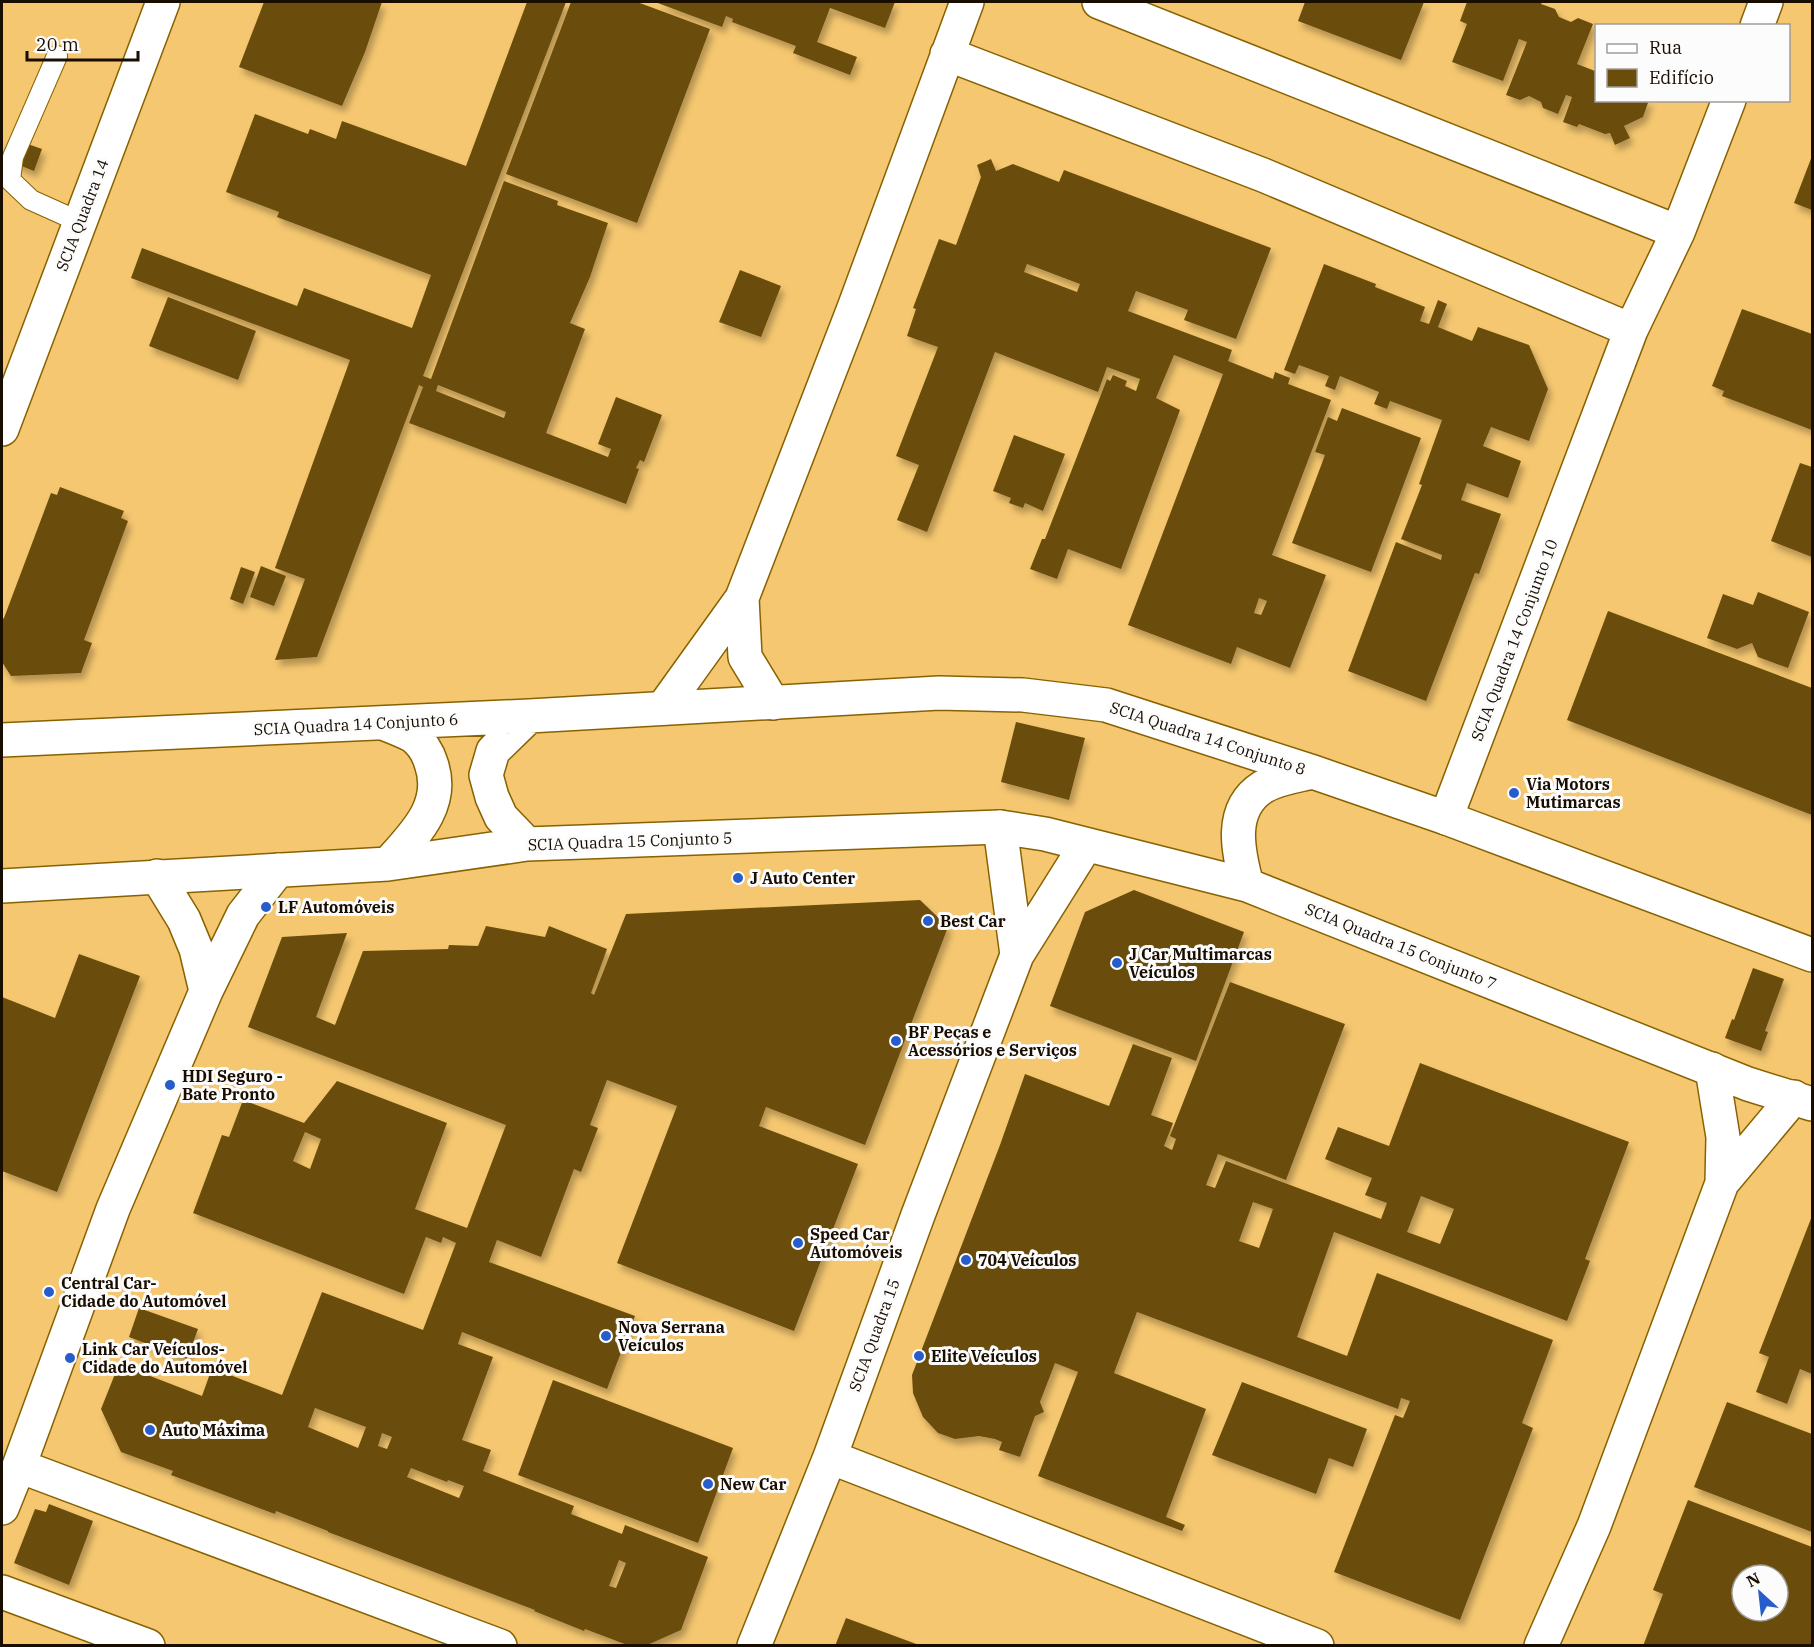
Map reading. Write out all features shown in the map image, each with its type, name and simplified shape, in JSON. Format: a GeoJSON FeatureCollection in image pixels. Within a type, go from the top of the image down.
{"type":"FeatureCollection","features":[{"type":"Feature","properties":{"kind":"street","name":"SCIA Quadra 14"},"geometry":{"type":"LineString","coordinates":[[2,429],[163,2]]}},
{"type":"Feature","properties":{"kind":"street"},"geometry":{"type":"LineString","coordinates":[[663,708],[742,598],[854,308],[968,2]]}},
{"type":"Feature","properties":{"kind":"street"},"geometry":{"type":"LineString","coordinates":[[1099,2],[1678,232]]}},
{"type":"Feature","properties":{"kind":"street"},"geometry":{"type":"LineString","coordinates":[[1758,24],[1766,2]]}},
{"type":"Feature","properties":{"kind":"street"},"geometry":{"type":"LineString","coordinates":[[947,54],[1263,175],[1631,330]]}},
{"type":"Feature","properties":{"kind":"street","name":"SCIA Quadra 14 Conjunto 10"},"geometry":{"type":"LineString","coordinates":[[1446,818],[1631,330],[1678,232],[1727,102]]}},
{"type":"Feature","properties":{"kind":"street"},"geometry":{"type":"LineString","coordinates":[[742,598],[745,657],[772,703]]}},
{"type":"Feature","properties":{"kind":"street","name":"SCIA Quadra 14 Conjunto 8"},"geometry":{"type":"LineString","coordinates":[[710,704],[772,703],[939,693],[1023,695],[1106,705],[1446,818]]}},
{"type":"Feature","properties":{"kind":"street","name":"SCIA Quadra 14 Conjunto 6"},"geometry":{"type":"LineString","coordinates":[[2,740],[529,716],[710,704]]}},
{"type":"Feature","properties":{"kind":"street"},"geometry":{"type":"LineString","coordinates":[[527,844],[501,817],[486,775],[493,751],[529,716]]}},
{"type":"Feature","properties":{"kind":"street"},"geometry":{"type":"LineString","coordinates":[[383,723],[415,737],[428,754],[435,775],[434,800],[421,828],[388,864]]}},
{"type":"Feature","properties":{"kind":"street"},"geometry":{"type":"LineString","coordinates":[[1247,885],[1239,855],[1238,832],[1244,805],[1263,787],[1281,779],[1313,772]]}},
{"type":"Feature","properties":{"kind":"street"},"geometry":{"type":"LineString","coordinates":[[1446,818],[1812,955]]}},
{"type":"Feature","properties":{"kind":"street","name":"SCIA Quadra 15 Conjunto 5"},"geometry":{"type":"LineString","coordinates":[[2,886],[388,864],[527,844],[1000,827],[1046,834]]}},
{"type":"Feature","properties":{"kind":"street","name":"SCIA Quadra 15"},"geometry":{"type":"LineString","coordinates":[[1000,827],[1017,955]]}},
{"type":"Feature","properties":{"kind":"street","name":"SCIA Quadra 15 Conjunto 7"},"geometry":{"type":"LineString","coordinates":[[1046,834],[1247,885],[1749,1084],[1803,1100]]}},
{"type":"Feature","properties":{"kind":"street","name":"SCIA Quadra 15"},"geometry":{"type":"LineString","coordinates":[[754,1646],[830,1457],[918,1215],[1017,955],[1086,845]]}},
{"type":"Feature","properties":{"kind":"street"},"geometry":{"type":"LineString","coordinates":[[2,1508],[20,1466],[113,1209],[206,991],[243,915],[278,870]]}},
{"type":"Feature","properties":{"kind":"street"},"geometry":{"type":"LineString","coordinates":[[157,876],[184,920],[196,949],[206,991]]}},
{"type":"Feature","properties":{"kind":"street"},"geometry":{"type":"LineString","coordinates":[[1541,1646],[1594,1526],[1722,1183],[1723,1137],[1712,1069]]}},
{"type":"Feature","properties":{"kind":"street"},"geometry":{"type":"LineString","coordinates":[[1722,1183],[1803,1100]]}},
{"type":"Feature","properties":{"kind":"street"},"geometry":{"type":"LineString","coordinates":[[830,1457],[1317,1646]]}},
{"type":"Feature","properties":{"kind":"street"},"geometry":{"type":"LineString","coordinates":[[20,1466],[500,1646]]}},
{"type":"Feature","properties":{"kind":"street"},"geometry":{"type":"LineString","coordinates":[[2,1592],[148,1646]]}},
{"type":"Feature","properties":{"kind":"lane"},"geometry":{"type":"LineString","coordinates":[[57,56],[13,157],[10,180],[31,200],[80,222]]}},
{"type":"Feature","properties":{"kind":"shaded area"},"geometry":{"type":"Polygon","coordinates":[[[2,2],[1812,2],[1812,1645],[2,1645],[2,2]]]}},
{"type":"Feature","properties":{"kind":"building"},"geometry":{"type":"Polygon","coordinates":[[[264,2],[382,2],[365,52],[342,106],[239,67],[264,2]]]}},
{"type":"Feature","properties":{"kind":"building"},"geometry":{"type":"Polygon","coordinates":[[[527,2],[566,2],[423,376],[431,379],[504,181],[558,201],[557,205],[608,223],[590,277],[570,323],[585,329],[546,433],[608,457],[611,449],[598,444],[616,397],[662,415],[644,462],[640,460],[636,468],[639,469],[626,504],[409,423],[423,387],[419,385],[317,657],[275,660],[305,579],[275,568],[350,360],[131,278],[142,248],[297,306],[304,288],[412,328],[431,275],[277,217],[279,212],[226,192],[255,114],[308,134],[310,129],[336,139],[342,121],[466,166],[527,2]],[[438,385],[436,391],[504,418],[506,412],[438,385]]]}},
{"type":"Feature","properties":{"kind":"building"},"geometry":{"type":"Polygon","coordinates":[[[571,2],[637,2],[710,29],[637,223],[506,174],[571,2]]]}},
{"type":"Feature","properties":{"kind":"building"},"geometry":{"type":"Polygon","coordinates":[[[655,2],[895,2],[885,28],[830,8],[817,42],[857,57],[850,75],[793,53],[796,46],[732,22],[733,19],[726,16],[722,27],[655,2]]]}},
{"type":"Feature","properties":{"kind":"building"},"geometry":{"type":"Polygon","coordinates":[[[1305,2],[1424,2],[1401,60],[1298,21],[1305,2]]]}},
{"type":"Feature","properties":{"kind":"building"},"geometry":{"type":"Polygon","coordinates":[[[1467,2],[1542,2],[1541,4],[1555,9],[1559,17],[1571,22],[1578,18],[1593,24],[1577,64],[1595,71],[1595,102],[1648,102],[1643,117],[1624,126],[1630,138],[1615,145],[1610,133],[1605,134],[1579,124],[1577,127],[1563,122],[1572,97],[1566,95],[1558,114],[1543,108],[1541,102],[1529,96],[1520,100],[1506,95],[1527,42],[1519,39],[1503,81],[1452,62],[1467,24],[1460,21],[1467,2]]]}},
{"type":"Feature","properties":{"kind":"building"},"geometry":{"type":"Polygon","coordinates":[[[22,142],[42,149],[34,171],[14,163],[22,142]]]}},
{"type":"Feature","properties":{"kind":"building"},"geometry":{"type":"Polygon","coordinates":[[[1812,156],[1812,210],[1794,203],[1812,156]]]}},
{"type":"Feature","properties":{"kind":"building"},"geometry":{"type":"Polygon","coordinates":[[[991,159],[996,171],[1013,164],[1059,182],[1064,170],[1271,248],[1236,339],[1184,320],[1188,310],[1136,291],[1128,311],[1232,350],[1228,361],[1273,379],[1275,372],[1290,378],[1288,384],[1331,400],[1272,555],[1326,575],[1290,668],[1237,647],[1231,664],[1128,625],[1223,374],[1174,355],[1156,398],[1180,410],[1121,569],[1068,549],[1057,579],[1030,569],[1042,539],[1045,539],[1107,379],[1110,381],[1113,375],[1127,381],[1125,386],[1136,391],[1140,379],[1107,367],[1098,392],[995,352],[927,532],[897,520],[919,465],[896,456],[938,347],[907,336],[916,309],[913,308],[939,239],[956,245],[981,177],[977,165],[991,159]],[[1027,264],[1024,272],[1077,292],[1080,284],[1027,264]],[[1259,598],[1254,613],[1261,615],[1267,601],[1259,598]]]}},
{"type":"Feature","properties":{"kind":"building"},"geometry":{"type":"Polygon","coordinates":[[[1324,264],[1376,284],[1375,287],[1425,307],[1420,321],[1429,324],[1438,300],[1447,304],[1438,327],[1472,341],[1478,327],[1529,345],[1548,389],[1529,441],[1491,427],[1483,446],[1521,461],[1508,498],[1467,483],[1461,500],[1501,514],[1479,574],[1475,573],[1426,701],[1348,671],[1396,542],[1441,560],[1442,555],[1401,539],[1422,485],[1419,484],[1442,420],[1390,401],[1387,409],[1374,404],[1379,392],[1340,376],[1335,390],[1325,386],[1329,376],[1299,365],[1295,374],[1284,370],[1324,264]]]}},
{"type":"Feature","properties":{"kind":"building"},"geometry":{"type":"Polygon","coordinates":[[[740,270],[781,286],[761,337],[719,322],[740,270]]]}},
{"type":"Feature","properties":{"kind":"building"},"geometry":{"type":"Polygon","coordinates":[[[168,297],[256,331],[238,380],[149,346],[168,297]]]}},
{"type":"Feature","properties":{"kind":"building"},"geometry":{"type":"Polygon","coordinates":[[[1742,309],[1812,334],[1812,430],[1722,396],[1724,391],[1712,386],[1742,309]]]}},
{"type":"Feature","properties":{"kind":"building"},"geometry":{"type":"Polygon","coordinates":[[[1342,408],[1421,438],[1371,572],[1292,543],[1325,455],[1315,452],[1328,417],[1337,421],[1342,408]]]}},
{"type":"Feature","properties":{"kind":"building"},"geometry":{"type":"Polygon","coordinates":[[[1014,435],[1065,454],[1043,511],[1025,503],[1023,508],[1009,503],[1011,498],[993,491],[1014,435]]]}},
{"type":"Feature","properties":{"kind":"building"},"geometry":{"type":"Polygon","coordinates":[[[1800,463],[1812,467],[1812,557],[1771,541],[1800,463]]]}},
{"type":"Feature","properties":{"kind":"building"},"geometry":{"type":"Polygon","coordinates":[[[60,487],[124,511],[121,518],[128,521],[84,640],[92,643],[81,673],[11,676],[2,662],[2,620],[51,493],[57,495],[60,487]]]}},
{"type":"Feature","properties":{"kind":"building"},"geometry":{"type":"Polygon","coordinates":[[[261,566],[286,576],[274,606],[250,597],[261,566]]]}},
{"type":"Feature","properties":{"kind":"building"},"geometry":{"type":"Polygon","coordinates":[[[241,567],[255,572],[243,604],[230,599],[241,567]]]}},
{"type":"Feature","properties":{"kind":"building"},"geometry":{"type":"Polygon","coordinates":[[[1758,592],[1809,612],[1788,668],[1758,657],[1752,643],[1737,649],[1707,638],[1723,594],[1753,605],[1758,592]]]}},
{"type":"Feature","properties":{"kind":"building"},"geometry":{"type":"Polygon","coordinates":[[[1608,611],[1812,688],[1812,815],[1567,720],[1608,611]]]}},
{"type":"Feature","properties":{"kind":"building"},"geometry":{"type":"Polygon","coordinates":[[[1016,722],[1085,738],[1069,800],[1001,782],[1016,722]]]}},
{"type":"Feature","properties":{"kind":"building"},"geometry":{"type":"Polygon","coordinates":[[[1134,890],[1244,932],[1196,1061],[1050,1006],[1085,912],[1134,890]]]}},
{"type":"Feature","properties":{"kind":"building"},"geometry":{"type":"Polygon","coordinates":[[[920,900],[948,927],[865,1145],[766,1107],[759,1126],[858,1164],[794,1331],[617,1263],[677,1106],[607,1080],[590,1125],[598,1128],[581,1172],[574,1169],[541,1257],[497,1240],[489,1262],[635,1316],[607,1389],[462,1332],[458,1344],[493,1357],[462,1440],[491,1450],[483,1471],[574,1506],[571,1514],[622,1534],[625,1525],[708,1557],[681,1630],[645,1646],[630,1646],[585,1629],[584,1631],[276,1511],[275,1514],[171,1475],[173,1471],[121,1452],[101,1409],[119,1364],[202,1396],[212,1368],[282,1395],[322,1292],[423,1330],[456,1243],[443,1237],[441,1243],[426,1237],[404,1294],[193,1213],[222,1135],[229,1137],[243,1100],[304,1123],[337,1081],[447,1123],[415,1209],[467,1228],[506,1125],[248,1027],[282,937],[347,933],[316,1017],[335,1025],[363,951],[448,949],[449,945],[478,946],[486,926],[545,937],[549,926],[607,949],[591,993],[594,995],[626,914],[920,900]],[[305,1132],[293,1161],[310,1169],[321,1139],[305,1132]],[[315,1408],[308,1427],[358,1448],[366,1427],[315,1408]],[[382,1433],[378,1446],[387,1449],[392,1437],[382,1433]],[[411,1468],[407,1477],[459,1498],[464,1486],[411,1468]],[[619,1560],[609,1586],[616,1588],[626,1563],[619,1560]]]}},
{"type":"Feature","properties":{"kind":"building"},"geometry":{"type":"Polygon","coordinates":[[[79,954],[140,976],[57,1192],[2,1171],[2,997],[55,1018],[79,954]]]}},
{"type":"Feature","properties":{"kind":"building"},"geometry":{"type":"Polygon","coordinates":[[[1753,968],[1784,979],[1765,1031],[1768,1032],[1761,1051],[1725,1038],[1753,968]]]}},
{"type":"Feature","properties":{"kind":"building"},"geometry":{"type":"Polygon","coordinates":[[[1230,982],[1345,1024],[1286,1180],[1218,1154],[1206,1185],[1215,1188],[1226,1161],[1381,1219],[1387,1203],[1365,1195],[1372,1178],[1325,1159],[1338,1127],[1389,1146],[1420,1063],[1629,1142],[1585,1259],[1590,1261],[1567,1321],[1334,1232],[1297,1337],[1347,1356],[1377,1273],[1553,1340],[1522,1423],[1533,1428],[1460,1620],[1334,1572],[1395,1415],[1403,1418],[1410,1401],[1401,1398],[1398,1409],[1137,1312],[1114,1373],[1206,1409],[1166,1517],[1185,1525],[1182,1531],[1038,1476],[1078,1372],[1055,1363],[1040,1402],[1044,1412],[1035,1416],[1020,1457],[999,1450],[1002,1442],[995,1439],[979,1436],[955,1439],[938,1433],[923,1417],[913,1393],[912,1375],[1025,1074],[1109,1106],[1133,1044],[1172,1058],[1151,1115],[1173,1123],[1164,1146],[1172,1150],[1176,1139],[1170,1136],[1230,982]],[[1421,1196],[1407,1232],[1440,1244],[1454,1209],[1421,1196]],[[1253,1202],[1239,1241],[1259,1248],[1273,1209],[1253,1202]]]}},
{"type":"Feature","properties":{"kind":"building"},"geometry":{"type":"Polygon","coordinates":[[[1812,1216],[1812,1374],[1800,1369],[1787,1404],[1756,1392],[1769,1357],[1759,1353],[1812,1216]]]}},
{"type":"Feature","properties":{"kind":"building"},"geometry":{"type":"Polygon","coordinates":[[[139,1308],[198,1329],[187,1359],[129,1337],[139,1308]]]}},
{"type":"Feature","properties":{"kind":"building"},"geometry":{"type":"Polygon","coordinates":[[[553,1380],[733,1448],[698,1543],[518,1475],[553,1380]]]}},
{"type":"Feature","properties":{"kind":"building"},"geometry":{"type":"Polygon","coordinates":[[[1242,1382],[1367,1429],[1353,1467],[1329,1458],[1316,1494],[1212,1455],[1242,1382]]]}},
{"type":"Feature","properties":{"kind":"building"},"geometry":{"type":"Polygon","coordinates":[[[1727,1402],[1812,1434],[1812,1532],[1694,1487],[1727,1402]]]}},
{"type":"Feature","properties":{"kind":"building"},"geometry":{"type":"Polygon","coordinates":[[[1688,1500],[1812,1547],[1812,1646],[1643,1646],[1663,1594],[1653,1590],[1688,1500]]]}},
{"type":"Feature","properties":{"kind":"building"},"geometry":{"type":"Polygon","coordinates":[[[49,1504],[93,1521],[69,1585],[14,1563],[35,1509],[46,1512],[49,1504]]]}},
{"type":"Feature","properties":{"kind":"building"},"geometry":{"type":"Polygon","coordinates":[[[846,1618],[919,1645],[919,1646],[835,1646],[846,1618]]]}},
{"type":"Feature","properties":{"kind":"place","name":"Via Motors Mutimarcas"},"geometry":{"type":"Point","coordinates":[1514,793]}},
{"type":"Feature","properties":{"kind":"place","name":"J Auto Center"},"geometry":{"type":"Point","coordinates":[738,878]}},
{"type":"Feature","properties":{"kind":"place","name":"LF Automóveis"},"geometry":{"type":"Point","coordinates":[266,907]}},
{"type":"Feature","properties":{"kind":"place","name":"Best Car"},"geometry":{"type":"Point","coordinates":[928,921]}},
{"type":"Feature","properties":{"kind":"place","name":"J Car Multimarcas Veículos"},"geometry":{"type":"Point","coordinates":[1117,963]}},
{"type":"Feature","properties":{"kind":"place","name":"BF Peças e Acessórios e Serviços"},"geometry":{"type":"Point","coordinates":[896,1041]}},
{"type":"Feature","properties":{"kind":"place","name":"HDI Seguro - Bate Pronto"},"geometry":{"type":"Point","coordinates":[170,1085]}},
{"type":"Feature","properties":{"kind":"place","name":"Speed Car Automóveis"},"geometry":{"type":"Point","coordinates":[798,1243]}},
{"type":"Feature","properties":{"kind":"place","name":"704 Veículos"},"geometry":{"type":"Point","coordinates":[966,1260]}},
{"type":"Feature","properties":{"kind":"place","name":"Central Car- Cidade do Automóvel"},"geometry":{"type":"Point","coordinates":[49,1292]}},
{"type":"Feature","properties":{"kind":"place","name":"Nova Serrana Veículos"},"geometry":{"type":"Point","coordinates":[606,1336]}},
{"type":"Feature","properties":{"kind":"place","name":"Elite Veículos"},"geometry":{"type":"Point","coordinates":[919,1356]}},
{"type":"Feature","properties":{"kind":"place","name":"Link Car Veículos- Cidade do Automóvel"},"geometry":{"type":"Point","coordinates":[70,1358]}},
{"type":"Feature","properties":{"kind":"place","name":"Auto Máxima"},"geometry":{"type":"Point","coordinates":[150,1430]}},
{"type":"Feature","properties":{"kind":"place","name":"New Car"},"geometry":{"type":"Point","coordinates":[708,1484]}}]}
